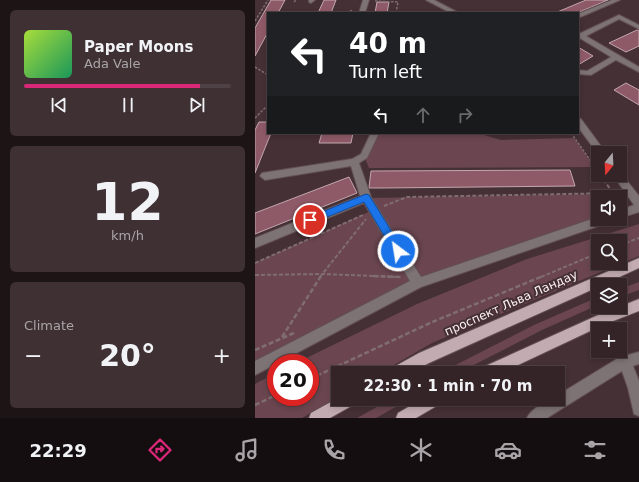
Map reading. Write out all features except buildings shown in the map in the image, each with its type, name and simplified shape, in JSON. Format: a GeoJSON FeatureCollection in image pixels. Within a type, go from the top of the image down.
{"type":"FeatureCollection","features":[{"type":"Feature","properties":{"kind":"main road","name":"проспект Льва Ландау"},"geometry":{"type":"LineString","coordinates":[[410,366],[431,355],[639,263]]}},
{"type":"Feature","properties":{"kind":"main road"},"geometry":{"type":"LineString","coordinates":[[501,366],[600,320],[639,305]]}},
{"type":"Feature","properties":{"kind":"main road"},"geometry":{"type":"LineString","coordinates":[[316,418],[337,406]]}},
{"type":"Feature","properties":{"kind":"main road"},"geometry":{"type":"LineString","coordinates":[[403,418],[423,406]]}},
{"type":"Feature","properties":{"kind":"street"},"geometry":{"type":"LineString","coordinates":[[429,0],[454,12]]}},
{"type":"Feature","properties":{"kind":"street"},"geometry":{"type":"LineString","coordinates":[[579,16],[617,0]]}},
{"type":"Feature","properties":{"kind":"street"},"geometry":{"type":"LineString","coordinates":[[362,12],[365,2]]}},
{"type":"Feature","properties":{"kind":"street"},"geometry":{"type":"LineString","coordinates":[[579,35],[619,18],[639,27]]}},
{"type":"Feature","properties":{"kind":"street"},"geometry":{"type":"LineString","coordinates":[[579,35],[639,70]]}},
{"type":"Feature","properties":{"kind":"street"},"geometry":{"type":"LineString","coordinates":[[579,72],[588,73],[616,57]]}},
{"type":"Feature","properties":{"kind":"street"},"geometry":{"type":"LineString","coordinates":[[579,124],[596,146]]}},
{"type":"Feature","properties":{"kind":"street"},"geometry":{"type":"LineString","coordinates":[[265,176],[354,162],[364,156],[375,134]]}},
{"type":"Feature","properties":{"kind":"street"},"geometry":{"type":"LineString","coordinates":[[354,162],[366,198],[416,280]]}},
{"type":"Feature","properties":{"kind":"street"},"geometry":{"type":"LineString","coordinates":[[623,182],[639,204]]}},
{"type":"Feature","properties":{"kind":"street"},"geometry":{"type":"LineString","coordinates":[[255,243],[366,198]]}},
{"type":"Feature","properties":{"kind":"street"},"geometry":{"type":"LineString","coordinates":[[627,212],[639,208]]}},
{"type":"Feature","properties":{"kind":"street"},"geometry":{"type":"LineString","coordinates":[[255,368],[416,280],[591,224]]}},
{"type":"Feature","properties":{"kind":"street"},"geometry":{"type":"LineString","coordinates":[[534,418],[625,362],[639,358]]}},
{"type":"Feature","properties":{"kind":"street"},"geometry":{"type":"LineString","coordinates":[[625,362],[635,388],[639,409]]}},
{"type":"Feature","properties":{"kind":"path"},"geometry":{"type":"LineString","coordinates":[[255,21],[268,0]]}},
{"type":"Feature","properties":{"kind":"path"},"geometry":{"type":"LineString","coordinates":[[348,12],[369,1],[398,2],[397,12]]}},
{"type":"Feature","properties":{"kind":"path"},"geometry":{"type":"LineString","coordinates":[[255,67],[267,74]]}},
{"type":"Feature","properties":{"kind":"path"},"geometry":{"type":"LineString","coordinates":[[255,118],[267,106]]}},
{"type":"Feature","properties":{"kind":"path"},"geometry":{"type":"LineString","coordinates":[[572,134],[591,162]]}},
{"type":"Feature","properties":{"kind":"path"},"geometry":{"type":"LineString","coordinates":[[627,193],[631,193]]}},
{"type":"Feature","properties":{"kind":"path"},"geometry":{"type":"LineString","coordinates":[[255,263],[373,210],[407,197],[591,194]]}},
{"type":"Feature","properties":{"kind":"path"},"geometry":{"type":"LineString","coordinates":[[282,338],[322,274],[373,210]]}},
{"type":"Feature","properties":{"kind":"path"},"geometry":{"type":"LineString","coordinates":[[627,242],[639,238]]}},
{"type":"Feature","properties":{"kind":"path"},"geometry":{"type":"LineString","coordinates":[[319,375],[430,322],[591,256]]}},
{"type":"Feature","properties":{"kind":"path"},"geometry":{"type":"LineString","coordinates":[[255,275],[322,274],[416,280]]}},
{"type":"Feature","properties":{"kind":"path"},"geometry":{"type":"LineString","coordinates":[[255,405],[267,400]]}},
{"type":"Feature","properties":{"kind":"shaded area"},"geometry":{"type":"Polygon","coordinates":[[[375,134],[480,134],[501,140],[574,138],[591,161],[591,167],[369,168],[364,156],[375,134]]]}},
{"type":"Feature","properties":{"kind":"shaded area"},"geometry":{"type":"Polygon","coordinates":[[[591,194],[591,221],[418,283],[282,354],[267,354],[267,362],[255,368],[255,263],[373,210],[366,198],[591,194]]]}},
{"type":"Feature","properties":{"kind":"shaded area"},"geometry":{"type":"Polygon","coordinates":[[[639,224],[639,256],[627,261],[627,234],[607,234],[639,224]]]}},
{"type":"Feature","properties":{"kind":"shaded area"},"geometry":{"type":"Polygon","coordinates":[[[591,239],[591,270],[606,270],[432,343],[392,366],[331,366],[331,401],[302,418],[255,418],[255,384],[267,378],[267,406],[319,406],[319,354],[314,354],[417,304],[527,259],[591,239]]]}},
{"type":"Feature","properties":{"kind":"shaded area"},"geometry":{"type":"Polygon","coordinates":[[[639,282],[639,290],[627,294],[627,286],[639,282]]]}},
{"type":"Feature","properties":{"kind":"shaded area"},"geometry":{"type":"Polygon","coordinates":[[[591,300],[591,308],[542,330],[472,366],[454,366],[534,325],[591,300]]]}},
{"type":"Feature","properties":{"kind":"shaded area"},"geometry":{"type":"Polygon","coordinates":[[[378,406],[397,406],[376,418],[357,418],[378,406]]]}},
{"type":"Feature","properties":{"kind":"route"},"geometry":{"type":"LineString","coordinates":[[310,220],[366,198],[398,251]]}}]}
